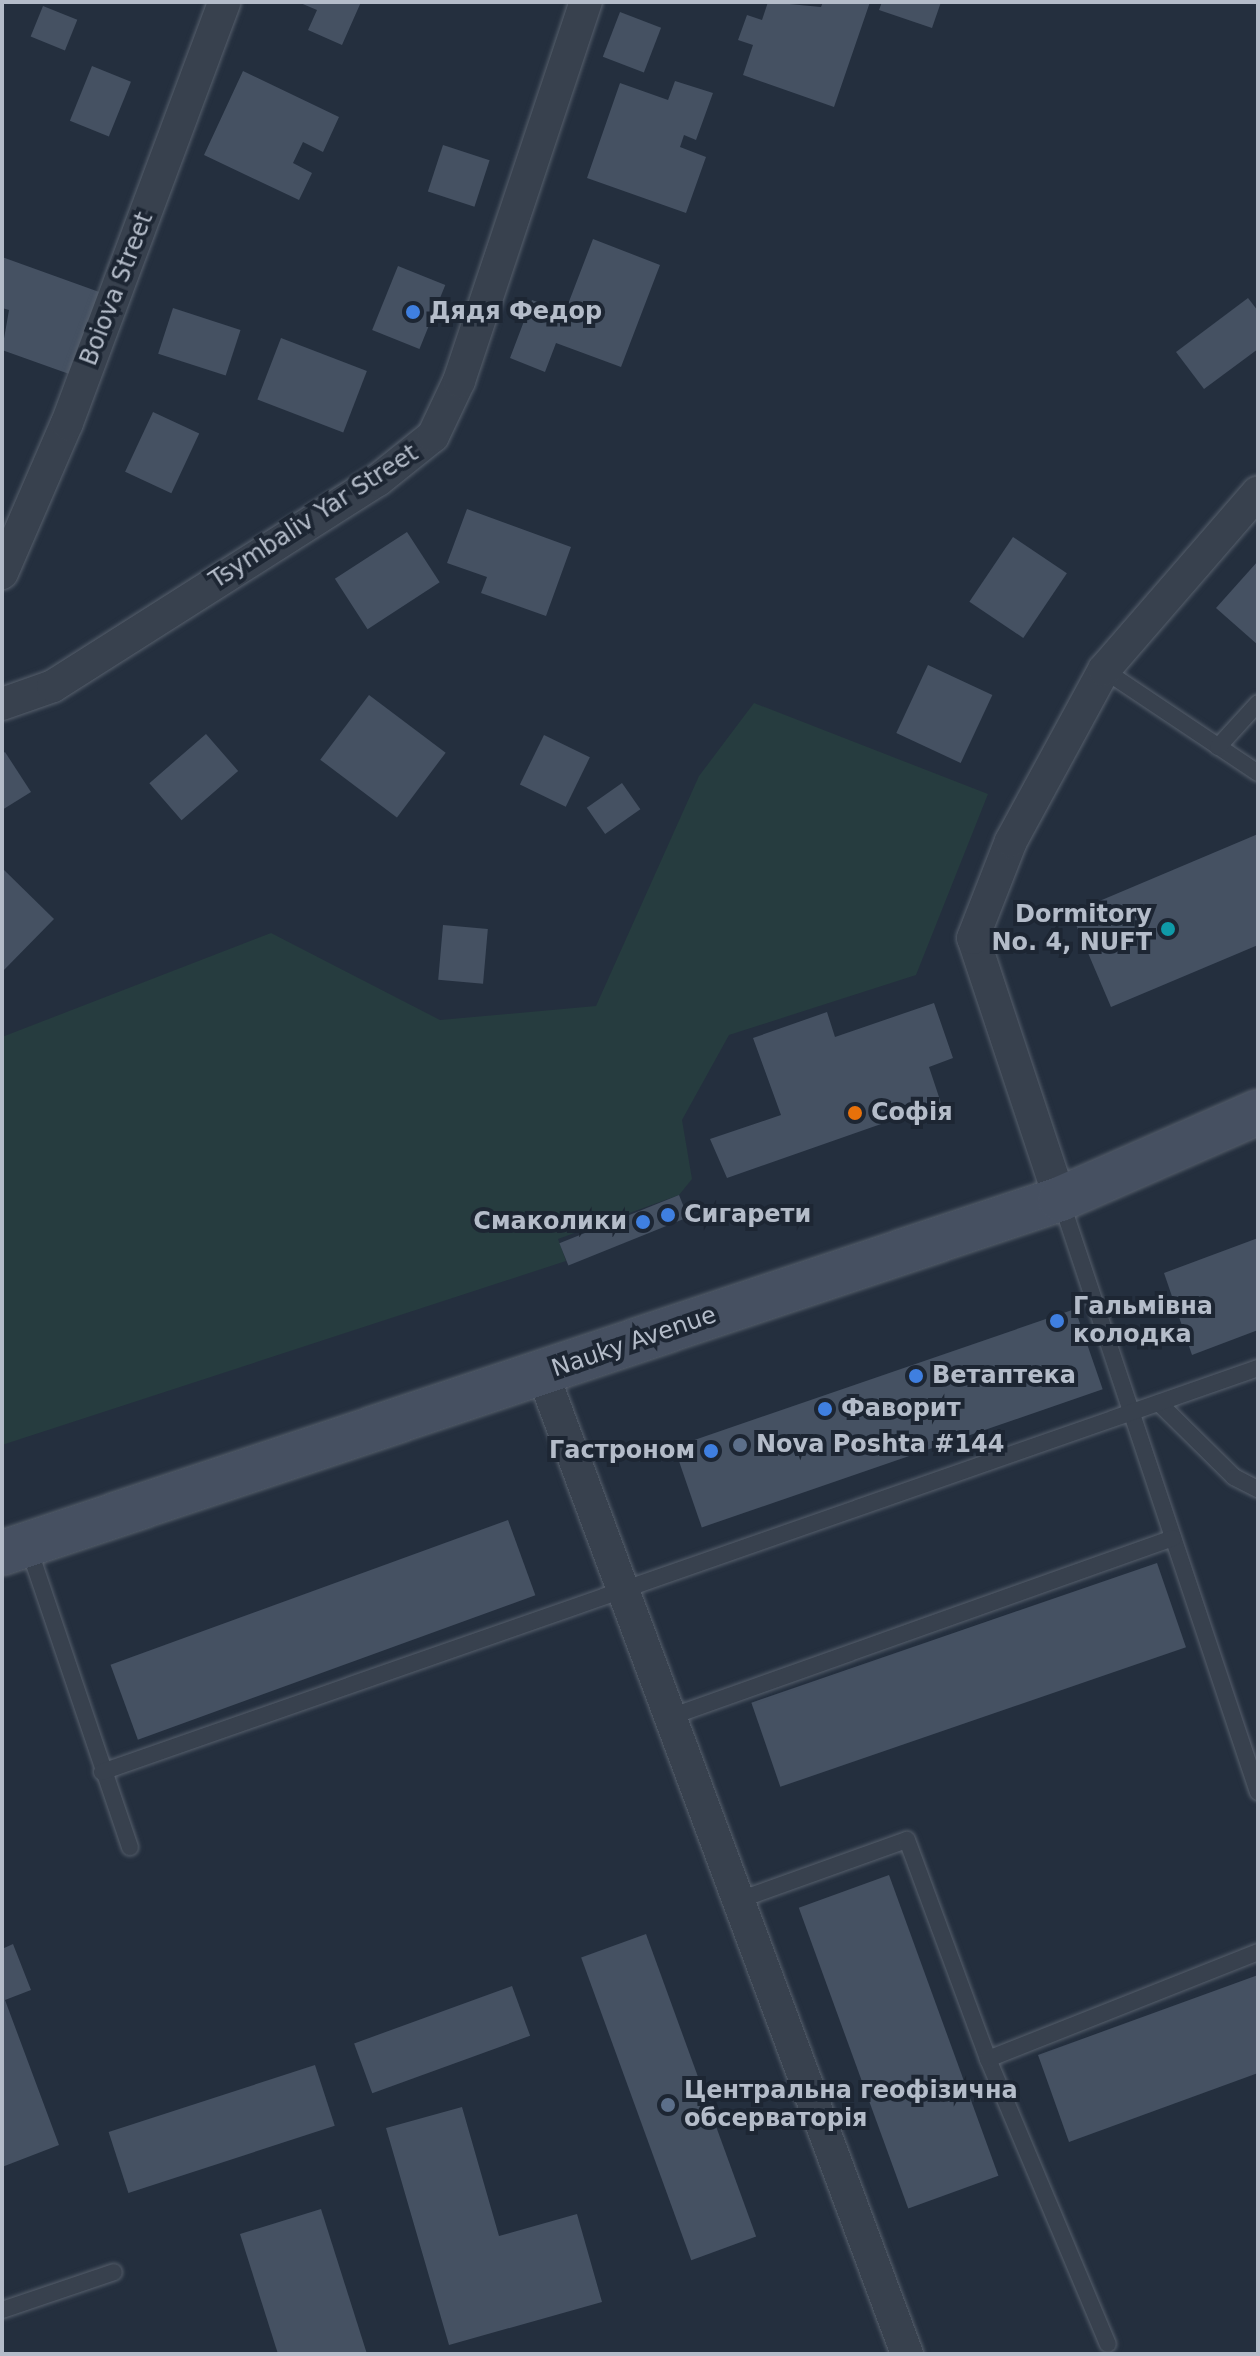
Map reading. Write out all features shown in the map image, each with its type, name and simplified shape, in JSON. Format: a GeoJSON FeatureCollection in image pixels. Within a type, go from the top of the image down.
{"type":"FeatureCollection","features":[{"type":"Feature","properties":{"kind":"main road","name":"Nauky Avenue"},"geometry":{"type":"LineString","coordinates":[[15,1549],[1060,1199],[1258,1112]]}},
{"type":"Feature","properties":{"kind":"street","name":"Boiova Street"},"geometry":{"type":"LineString","coordinates":[[2,573],[67,423],[224,2]]}},
{"type":"Feature","properties":{"kind":"street","name":"Tsymbaliv Yar Street"},"geometry":{"type":"LineString","coordinates":[[2,704],[53,686],[378,480],[433,436],[459,381],[586,2]]}},
{"type":"Feature","properties":{"kind":"street"},"geometry":{"type":"LineString","coordinates":[[1060,1199],[973,938],[1011,841],[1104,670],[1258,492]]}},
{"type":"Feature","properties":{"kind":"street"},"geometry":{"type":"LineString","coordinates":[[542,1372],[907,2354]]}},
{"type":"Feature","properties":{"kind":"lane"},"geometry":{"type":"LineString","coordinates":[[1104,670],[1258,773]]}},
{"type":"Feature","properties":{"kind":"lane"},"geometry":{"type":"LineString","coordinates":[[1218,747],[1258,703]]}},
{"type":"Feature","properties":{"kind":"lane"},"geometry":{"type":"LineString","coordinates":[[1060,1199],[1258,1792]]}},
{"type":"Feature","properties":{"kind":"lane"},"geometry":{"type":"LineString","coordinates":[[102,1772],[621,1586],[1258,1368]]}},
{"type":"Feature","properties":{"kind":"lane"},"geometry":{"type":"LineString","coordinates":[[1159,1403],[1234,1477],[1258,1489]]}},
{"type":"Feature","properties":{"kind":"lane"},"geometry":{"type":"LineString","coordinates":[[670,1717],[1173,1538]]}},
{"type":"Feature","properties":{"kind":"lane"},"geometry":{"type":"LineString","coordinates":[[15,1549],[130,1847]]}},
{"type":"Feature","properties":{"kind":"lane"},"geometry":{"type":"LineString","coordinates":[[739,1900],[907,1840],[988,2059],[1108,2344]]}},
{"type":"Feature","properties":{"kind":"lane"},"geometry":{"type":"LineString","coordinates":[[988,2059],[1258,1952]]}},
{"type":"Feature","properties":{"kind":"lane"},"geometry":{"type":"LineString","coordinates":[[2,2310],[114,2272]]}},
{"type":"Feature","properties":{"kind":"green space"},"geometry":{"type":"Polygon","coordinates":[[[754,703],[988,794],[916,975],[729,1035],[682,1120],[692,1179],[679,1195],[558,1239],[566,1261],[2,1445],[2,1037],[271,933],[440,1020],[596,1006],[699,776],[754,703]]]}},
{"type":"Feature","properties":{"kind":"building"},"geometry":{"type":"Polygon","coordinates":[[[298,2],[361,2],[342,45],[308,30],[317,10],[298,2]]]}},
{"type":"Feature","properties":{"kind":"building"},"geometry":{"type":"Polygon","coordinates":[[[768,2],[821,7],[823,2],[870,2],[834,107],[743,75],[753,45],[738,40],[747,15],[762,20],[768,2]]]}},
{"type":"Feature","properties":{"kind":"building"},"geometry":{"type":"Polygon","coordinates":[[[882,2],[941,2],[932,28],[879,10],[882,2]]]}},
{"type":"Feature","properties":{"kind":"building"},"geometry":{"type":"Polygon","coordinates":[[[43,6],[77,20],[65,50],[31,37],[43,6]]]}},
{"type":"Feature","properties":{"kind":"building"},"geometry":{"type":"Polygon","coordinates":[[[620,12],[661,28],[644,73],[603,57],[620,12]]]}},
{"type":"Feature","properties":{"kind":"building"},"geometry":{"type":"Polygon","coordinates":[[[92,66],[131,82],[109,136],[70,121],[92,66]]]}},
{"type":"Feature","properties":{"kind":"building"},"geometry":{"type":"Polygon","coordinates":[[[243,71],[339,117],[323,152],[303,142],[293,163],[312,173],[299,200],[204,155],[243,71]]]}},
{"type":"Feature","properties":{"kind":"building"},"geometry":{"type":"Polygon","coordinates":[[[675,81],[713,93],[696,140],[684,135],[680,147],[706,157],[686,213],[587,178],[620,83],[668,100],[675,81]]]}},
{"type":"Feature","properties":{"kind":"building"},"geometry":{"type":"Polygon","coordinates":[[[443,145],[490,160],[474,207],[428,192],[443,145]]]}},
{"type":"Feature","properties":{"kind":"building"},"geometry":{"type":"Polygon","coordinates":[[[593,239],[660,265],[621,367],[556,343],[545,372],[510,358],[532,300],[565,312],[593,239]]]}},
{"type":"Feature","properties":{"kind":"building"},"geometry":{"type":"Polygon","coordinates":[[[2,257],[102,293],[72,375],[2,350],[9,310],[2,308],[2,257]]]}},
{"type":"Feature","properties":{"kind":"building"},"geometry":{"type":"Polygon","coordinates":[[[398,266],[445,285],[419,349],[372,330],[398,266]]]}},
{"type":"Feature","properties":{"kind":"building"},"geometry":{"type":"Polygon","coordinates":[[[1248,298],[1258,311],[1258,349],[1204,389],[1176,352],[1248,298]]]}},
{"type":"Feature","properties":{"kind":"building"},"geometry":{"type":"Polygon","coordinates":[[[173,308],[241,330],[226,376],[158,354],[173,308]]]}},
{"type":"Feature","properties":{"kind":"building"},"geometry":{"type":"Polygon","coordinates":[[[281,338],[367,371],[343,433],[257,400],[281,338]]]}},
{"type":"Feature","properties":{"kind":"building"},"geometry":{"type":"Polygon","coordinates":[[[153,412],[199,434],[171,493],[125,472],[153,412]]]}},
{"type":"Feature","properties":{"kind":"building"},"geometry":{"type":"Polygon","coordinates":[[[467,509],[571,547],[546,616],[481,593],[487,577],[447,563],[467,509]]]}},
{"type":"Feature","properties":{"kind":"building"},"geometry":{"type":"Polygon","coordinates":[[[407,532],[440,582],[368,629],[335,579],[407,532]]]}},
{"type":"Feature","properties":{"kind":"building"},"geometry":{"type":"Polygon","coordinates":[[[1013,537],[1067,573],[1023,638],[969,602],[1013,537]]]}},
{"type":"Feature","properties":{"kind":"building"},"geometry":{"type":"Polygon","coordinates":[[[1258,561],[1258,645],[1216,608],[1258,561]]]}},
{"type":"Feature","properties":{"kind":"building"},"geometry":{"type":"Polygon","coordinates":[[[928,665],[992,695],[961,763],[896,733],[928,665]]]}},
{"type":"Feature","properties":{"kind":"building"},"geometry":{"type":"Polygon","coordinates":[[[369,695],[446,753],[397,817],[320,760],[369,695]]]}},
{"type":"Feature","properties":{"kind":"building"},"geometry":{"type":"Polygon","coordinates":[[[206,734],[238,771],[182,820],[149,783],[206,734]]]}},
{"type":"Feature","properties":{"kind":"building"},"geometry":{"type":"Polygon","coordinates":[[[544,735],[590,757],[566,807],[520,784],[544,735]]]}},
{"type":"Feature","properties":{"kind":"building"},"geometry":{"type":"Polygon","coordinates":[[[5,752],[31,792],[2,810],[2,754],[5,752]]]}},
{"type":"Feature","properties":{"kind":"building"},"geometry":{"type":"Polygon","coordinates":[[[622,783],[640,809],[605,834],[587,808],[622,783]]]}},
{"type":"Feature","properties":{"kind":"building","name":"Dormitory No. 4, NUFT"},"geometry":{"type":"Polygon","coordinates":[[[1258,834],[1258,945],[1111,1007],[1071,913],[1258,834]]]}},
{"type":"Feature","properties":{"kind":"building"},"geometry":{"type":"Polygon","coordinates":[[[2,868],[54,919],[2,972],[2,868]]]}},
{"type":"Feature","properties":{"kind":"building"},"geometry":{"type":"Polygon","coordinates":[[[443,925],[488,929],[483,984],[438,980],[443,925]]]}},
{"type":"Feature","properties":{"kind":"building"},"geometry":{"type":"Polygon","coordinates":[[[934,1003],[953,1058],[929,1067],[941,1103],[727,1178],[710,1139],[781,1115],[753,1038],[827,1012],[835,1037],[934,1003]]]}},
{"type":"Feature","properties":{"kind":"building"},"geometry":{"type":"Polygon","coordinates":[[[679,1195],[688,1217],[568,1266],[559,1243],[679,1195]]]}},
{"type":"Feature","properties":{"kind":"building"},"geometry":{"type":"Polygon","coordinates":[[[1258,1238],[1258,1330],[1192,1355],[1164,1273],[1258,1238]]]}},
{"type":"Feature","properties":{"kind":"building"},"geometry":{"type":"Polygon","coordinates":[[[1075,1309],[1103,1389],[702,1527],[674,1447],[1075,1309]]]}},
{"type":"Feature","properties":{"kind":"building"},"geometry":{"type":"Polygon","coordinates":[[[508,1520],[535,1595],[138,1740],[111,1665],[508,1520]]]}},
{"type":"Feature","properties":{"kind":"building"},"geometry":{"type":"Polygon","coordinates":[[[1157,1563],[1186,1647],[780,1787],[751,1703],[1157,1563]]]}},
{"type":"Feature","properties":{"kind":"building"},"geometry":{"type":"Polygon","coordinates":[[[889,1875],[998,2176],[908,2209],[799,1908],[889,1875]]]}},
{"type":"Feature","properties":{"kind":"building"},"geometry":{"type":"Polygon","coordinates":[[[646,1934],[756,2237],[691,2260],[581,1958],[646,1934]]]}},
{"type":"Feature","properties":{"kind":"building"},"geometry":{"type":"Polygon","coordinates":[[[13,1944],[31,1990],[5,2000],[59,2145],[2,2167],[2,1949],[13,1944]]]}},
{"type":"Feature","properties":{"kind":"building"},"geometry":{"type":"Polygon","coordinates":[[[1258,1975],[1258,2073],[1069,2142],[1038,2055],[1258,1975]]]}},
{"type":"Feature","properties":{"kind":"building"},"geometry":{"type":"Polygon","coordinates":[[[512,1986],[530,2036],[372,2093],[354,2043],[512,1986]]]}},
{"type":"Feature","properties":{"kind":"building"},"geometry":{"type":"Polygon","coordinates":[[[315,2065],[335,2126],[128,2193],[109,2132],[315,2065]]]}},
{"type":"Feature","properties":{"kind":"building"},"geometry":{"type":"Polygon","coordinates":[[[462,2107],[499,2236],[577,2214],[602,2302],[449,2345],[386,2128],[462,2107]]]}},
{"type":"Feature","properties":{"kind":"building"},"geometry":{"type":"Polygon","coordinates":[[[321,2209],[367,2354],[278,2354],[240,2234],[321,2209]]]}},
{"type":"Feature","properties":{"kind":"place","name":"Дядя Федор"},"geometry":{"type":"Point","coordinates":[413,312]}},
{"type":"Feature","properties":{"kind":"place","name":"Dormitory No. 4, NUFT"},"geometry":{"type":"Point","coordinates":[1168,929]}},
{"type":"Feature","properties":{"kind":"place","name":"Софія"},"geometry":{"type":"Point","coordinates":[855,1113]}},
{"type":"Feature","properties":{"kind":"place","name":"Сигарети"},"geometry":{"type":"Point","coordinates":[668,1215]}},
{"type":"Feature","properties":{"kind":"place","name":"Смаколики"},"geometry":{"type":"Point","coordinates":[643,1222]}},
{"type":"Feature","properties":{"kind":"place","name":"Гальмівна колодка"},"geometry":{"type":"Point","coordinates":[1057,1321]}},
{"type":"Feature","properties":{"kind":"place","name":"Ветаптека"},"geometry":{"type":"Point","coordinates":[916,1376]}},
{"type":"Feature","properties":{"kind":"place","name":"Фаворит"},"geometry":{"type":"Point","coordinates":[825,1409]}},
{"type":"Feature","properties":{"kind":"place","name":"Nova Poshta #144"},"geometry":{"type":"Point","coordinates":[740,1445]}},
{"type":"Feature","properties":{"kind":"place","name":"Гастроном"},"geometry":{"type":"Point","coordinates":[711,1451]}},
{"type":"Feature","properties":{"kind":"place","name":"Центральна геофізична обсерваторія"},"geometry":{"type":"Point","coordinates":[668,2105]}}]}
